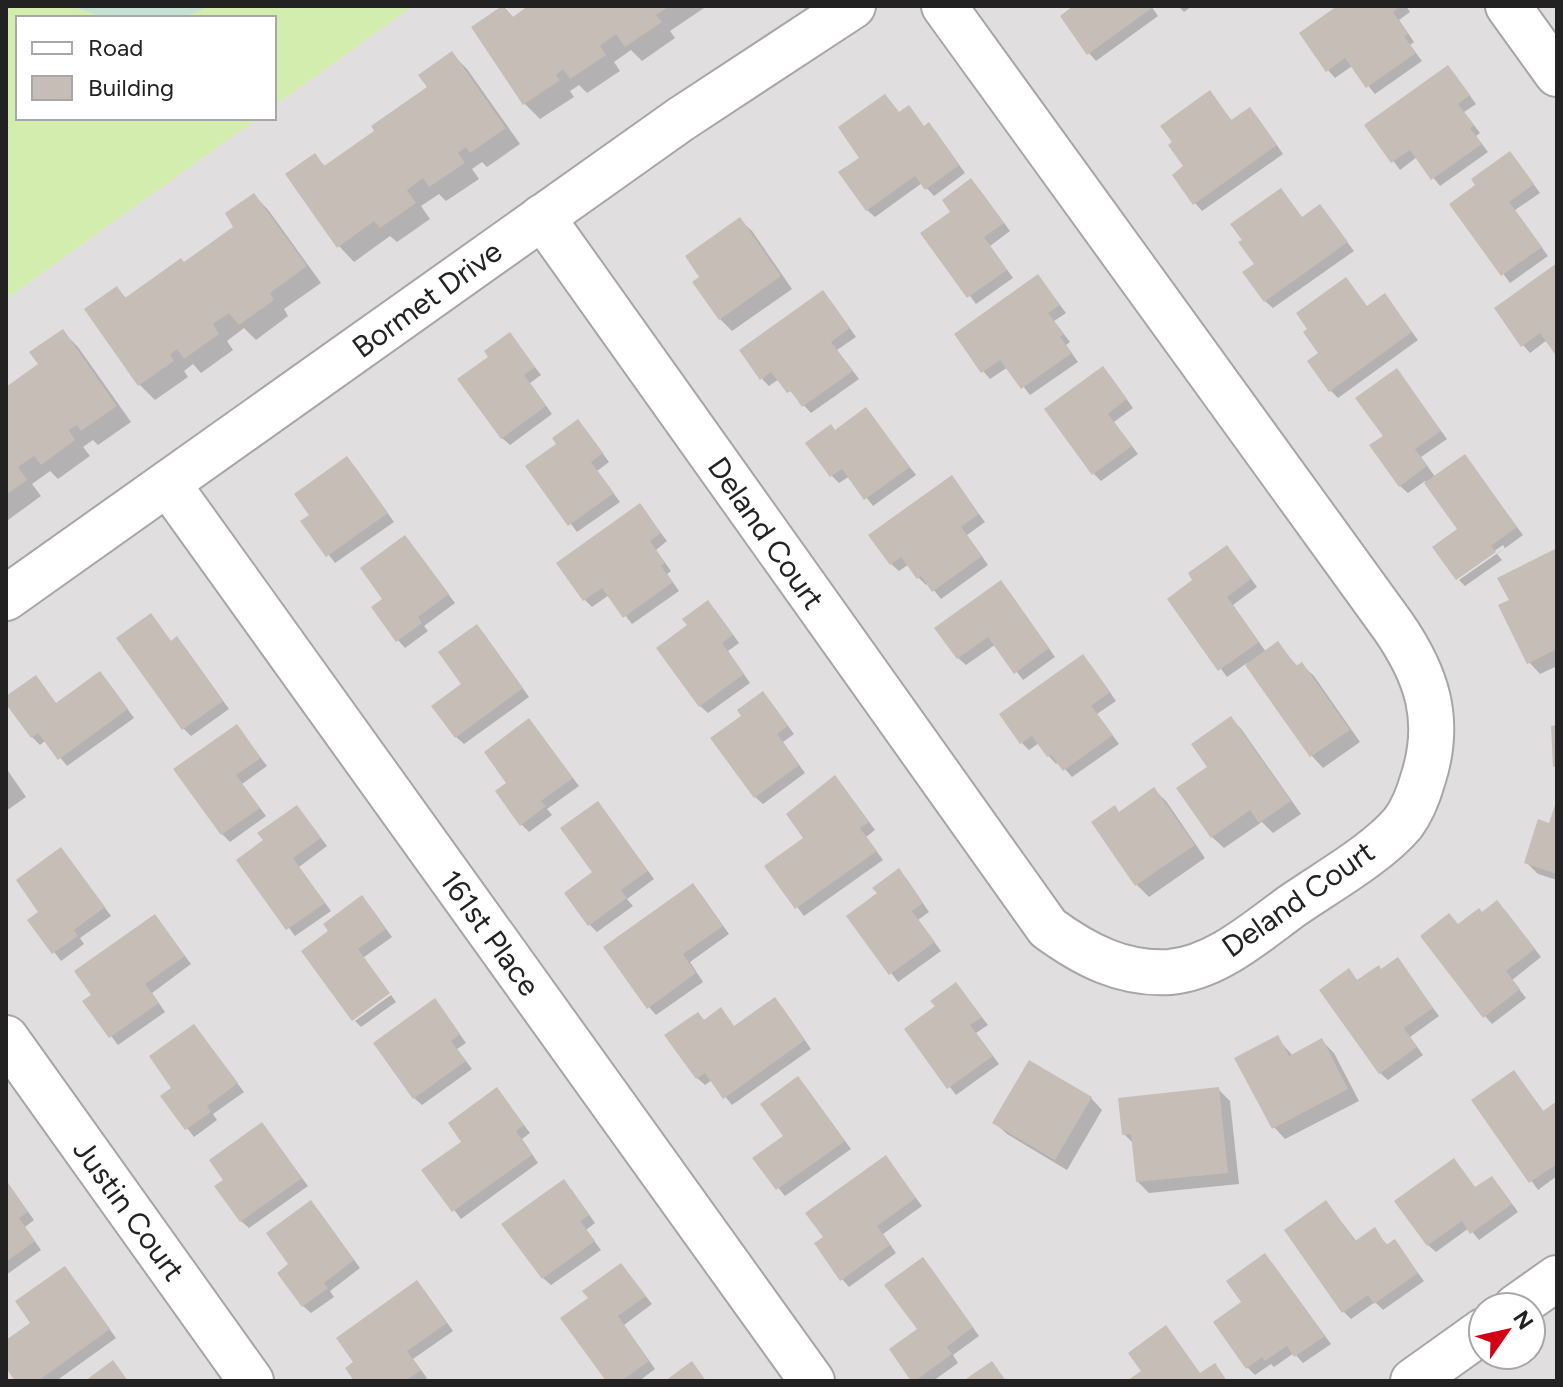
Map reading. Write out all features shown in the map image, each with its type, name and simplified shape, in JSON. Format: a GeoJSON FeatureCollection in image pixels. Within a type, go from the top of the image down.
{"type":"FeatureCollection","features":[{"type":"Feature","properties":{"kind":"street","name":"Bormet Drive"},"geometry":{"type":"LineString","coordinates":[[6,598],[681,119],[853,6]]}},
{"type":"Feature","properties":{"kind":"street","name":"Deland Court"},"geometry":{"type":"LineString","coordinates":[[542,217],[1048,928],[1077,950],[1114,966],[1144,972],[1173,972],[1200,965],[1228,951],[1381,843],[1404,821],[1420,792],[1430,757],[1432,721],[1426,685],[1410,650],[1393,626],[944,6]]}},
{"type":"Feature","properties":{"kind":"street"},"geometry":{"type":"LineString","coordinates":[[1508,6],[1557,74]]}},
{"type":"Feature","properties":{"kind":"street","name":"161st Place"},"geometry":{"type":"LineString","coordinates":[[168,484],[812,1381]]}},
{"type":"Feature","properties":{"kind":"street","name":"Justin Court"},"geometry":{"type":"LineString","coordinates":[[6,1038],[251,1381]]}},
{"type":"Feature","properties":{"kind":"street"},"geometry":{"type":"LineString","coordinates":[[1539,1291],[1557,1278]]}},
{"type":"Feature","properties":{"kind":"street"},"geometry":{"type":"LineString","coordinates":[[1413,1381],[1467,1342]]}},
{"type":"Feature","properties":{"kind":"shaded area"},"geometry":{"type":"Polygon","coordinates":[[[413,6],[1557,6],[1557,1381],[6,1381],[6,299],[255,120],[276,120],[276,105],[413,6]]]}},
{"type":"Feature","properties":{"kind":"green space"},"geometry":{"type":"Polygon","coordinates":[[[6,6],[71,6],[98,16],[16,16],[16,120],[255,120],[6,299],[6,6]]]}},
{"type":"Feature","properties":{"kind":"green space"},"geometry":{"type":"Polygon","coordinates":[[[71,6],[209,6],[187,16],[98,16],[71,6]]]}},
{"type":"Feature","properties":{"kind":"green space"},"geometry":{"type":"Polygon","coordinates":[[[209,6],[413,6],[276,105],[276,16],[187,16],[209,6]]]}},
{"type":"Feature","properties":{"kind":"building"},"geometry":{"type":"Polygon","coordinates":[[[502,6],[513,17],[528,6],[670,6],[656,15],[662,22],[625,47],[616,34],[600,46],[606,55],[570,79],[563,69],[556,75],[560,80],[523,105],[471,27],[502,6]]]}},
{"type":"Feature","properties":{"kind":"building"},"geometry":{"type":"Polygon","coordinates":[[[1073,6],[1152,8],[1087,55],[1060,16],[1073,6]]]}},
{"type":"Feature","properties":{"kind":"building"},"geometry":{"type":"Polygon","coordinates":[[[1337,6],[1401,6],[1393,12],[1416,53],[1366,88],[1345,58],[1326,72],[1299,33],[1337,6]]]}},
{"type":"Feature","properties":{"kind":"building"},"geometry":{"type":"Polygon","coordinates":[[[452,51],[506,128],[470,153],[466,147],[458,153],[465,163],[429,187],[423,178],[407,190],[416,203],[380,228],[374,221],[337,248],[285,174],[315,153],[324,166],[374,131],[371,126],[427,87],[418,75],[452,51]]]}},
{"type":"Feature","properties":{"kind":"building"},"geometry":{"type":"Polygon","coordinates":[[[1448,65],[1470,95],[1458,104],[1474,125],[1470,128],[1482,144],[1431,180],[1410,150],[1391,163],[1364,125],[1448,65]]]}},
{"type":"Feature","properties":{"kind":"building"},"geometry":{"type":"Polygon","coordinates":[[[1210,90],[1231,120],[1250,107],[1277,145],[1193,205],[1172,175],[1183,166],[1168,145],[1172,142],[1160,126],[1210,90]]]}},
{"type":"Feature","properties":{"kind":"building"},"geometry":{"type":"Polygon","coordinates":[[[885,94],[899,112],[909,105],[924,126],[929,122],[959,165],[925,190],[915,176],[866,211],[838,172],[859,158],[838,127],[885,94]]]}},
{"type":"Feature","properties":{"kind":"building"},"geometry":{"type":"Polygon","coordinates":[[[1510,151],[1534,184],[1509,202],[1542,247],[1501,276],[1449,204],[1475,185],[1471,179],[1510,151]]]}},
{"type":"Feature","properties":{"kind":"building"},"geometry":{"type":"Polygon","coordinates":[[[971,178],[1004,223],[984,237],[1007,270],[967,298],[920,233],[950,212],[942,200],[971,178]]]}},
{"type":"Feature","properties":{"kind":"building"},"geometry":{"type":"Polygon","coordinates":[[[1281,188],[1302,217],[1320,204],[1348,242],[1264,302],[1242,272],[1254,264],[1238,242],[1242,240],[1230,224],[1281,188]]]}},
{"type":"Feature","properties":{"kind":"building"},"geometry":{"type":"Polygon","coordinates":[[[254,193],[307,266],[270,293],[274,300],[239,325],[229,313],[213,324],[219,334],[184,359],[177,349],[170,355],[174,361],[138,386],[84,309],[117,286],[125,298],[181,258],[184,262],[233,227],[225,213],[254,193]]]}},
{"type":"Feature","properties":{"kind":"building"},"geometry":{"type":"Polygon","coordinates":[[[740,217],[781,276],[719,320],[692,282],[699,277],[685,256],[740,217]]]}},
{"type":"Feature","properties":{"kind":"building"},"geometry":{"type":"Polygon","coordinates":[[[1557,263],[1557,357],[1540,333],[1521,347],[1494,308],[1557,263]]]}},
{"type":"Feature","properties":{"kind":"building"},"geometry":{"type":"Polygon","coordinates":[[[1038,274],[1060,305],[1048,313],[1064,334],[1060,337],[1072,353],[1021,389],[1000,360],[981,373],[954,334],[1038,274]]]}},
{"type":"Feature","properties":{"kind":"building"},"geometry":{"type":"Polygon","coordinates":[[[1346,277],[1367,306],[1385,293],[1412,332],[1329,392],[1307,361],[1318,353],[1303,332],[1307,329],[1296,313],[1346,277]]]}},
{"type":"Feature","properties":{"kind":"building"},"geometry":{"type":"Polygon","coordinates":[[[823,290],[850,328],[831,342],[853,371],[802,407],[771,372],[760,380],[739,350],[823,290]]]}},
{"type":"Feature","properties":{"kind":"building"},"geometry":{"type":"Polygon","coordinates":[[[63,329],[117,406],[81,431],[77,425],[69,430],[75,440],[41,465],[34,456],[18,467],[27,480],[6,495],[6,387],[38,364],[29,352],[63,329]]]}},
{"type":"Feature","properties":{"kind":"building"},"geometry":{"type":"Polygon","coordinates":[[[510,332],[535,367],[524,375],[546,406],[501,439],[457,379],[488,357],[484,351],[510,332]]]}},
{"type":"Feature","properties":{"kind":"building"},"geometry":{"type":"Polygon","coordinates":[[[1103,366],[1127,399],[1108,414],[1132,446],[1092,475],[1044,409],[1103,366]]]}},
{"type":"Feature","properties":{"kind":"building"},"geometry":{"type":"Polygon","coordinates":[[[1397,368],[1441,431],[1415,449],[1427,466],[1399,487],[1369,445],[1383,436],[1355,398],[1397,368]]]}},
{"type":"Feature","properties":{"kind":"building"},"geometry":{"type":"Polygon","coordinates":[[[866,407],[910,467],[864,500],[842,469],[830,477],[805,443],[831,424],[835,430],[866,407]]]}},
{"type":"Feature","properties":{"kind":"building"},"geometry":{"type":"Polygon","coordinates":[[[578,419],[603,453],[591,462],[614,493],[568,526],[525,466],[556,444],[552,438],[578,419]]]}},
{"type":"Feature","properties":{"kind":"building"},"geometry":{"type":"Polygon","coordinates":[[[1465,454],[1517,527],[1491,546],[1496,552],[1456,580],[1432,547],[1457,529],[1424,483],[1465,454]]]}},
{"type":"Feature","properties":{"kind":"building"},"geometry":{"type":"Polygon","coordinates":[[[347,456],[388,513],[326,557],[300,521],[309,515],[294,494],[347,456]]]}},
{"type":"Feature","properties":{"kind":"building"},"geometry":{"type":"Polygon","coordinates":[[[952,475],[979,514],[961,527],[982,556],[932,592],[921,576],[917,579],[901,557],[890,565],[868,535],[952,475]]]}},
{"type":"Feature","properties":{"kind":"building"},"geometry":{"type":"Polygon","coordinates":[[[640,503],[661,533],[650,541],[665,563],[661,566],[673,582],[623,618],[602,588],[583,601],[556,563],[640,503]]]}},
{"type":"Feature","properties":{"kind":"building"},"geometry":{"type":"Polygon","coordinates":[[[405,535],[449,594],[418,617],[422,623],[396,642],[371,607],[382,599],[360,568],[405,535]]]}},
{"type":"Feature","properties":{"kind":"building"},"geometry":{"type":"Polygon","coordinates":[[[1227,545],[1251,579],[1227,597],[1259,642],[1218,671],[1167,599],[1192,580],[1188,573],[1227,545]]]}},
{"type":"Feature","properties":{"kind":"building"},"geometry":{"type":"Polygon","coordinates":[[[1557,548],[1557,649],[1527,664],[1498,605],[1509,600],[1497,578],[1557,548]]]}},
{"type":"Feature","properties":{"kind":"building"},"geometry":{"type":"Polygon","coordinates":[[[1001,580],[1049,648],[1014,674],[988,637],[957,659],[934,628],[1001,580]]]}},
{"type":"Feature","properties":{"kind":"building"},"geometry":{"type":"Polygon","coordinates":[[[708,600],[733,635],[722,643],[744,674],[699,707],[656,648],[687,625],[682,619],[708,600]]]}},
{"type":"Feature","properties":{"kind":"building"},"geometry":{"type":"Polygon","coordinates":[[[151,613],[171,641],[177,636],[223,701],[182,730],[116,638],[151,613]]]}},
{"type":"Feature","properties":{"kind":"building"},"geometry":{"type":"Polygon","coordinates":[[[477,624],[523,688],[455,738],[431,706],[461,684],[438,652],[477,624]]]}},
{"type":"Feature","properties":{"kind":"building"},"geometry":{"type":"Polygon","coordinates":[[[1278,641],[1296,666],[1302,662],[1350,730],[1310,757],[1245,665],[1278,641]]]}},
{"type":"Feature","properties":{"kind":"building"},"geometry":{"type":"Polygon","coordinates":[[[1083,654],[1110,692],[1091,706],[1113,735],[1063,771],[1051,755],[1047,757],[1032,736],[1020,744],[999,714],[1083,654]]]}},
{"type":"Feature","properties":{"kind":"building"},"geometry":{"type":"Polygon","coordinates":[[[100,671],[128,709],[58,760],[38,733],[31,738],[6,704],[6,696],[36,675],[56,703],[100,671]]]}},
{"type":"Feature","properties":{"kind":"building"},"geometry":{"type":"Polygon","coordinates":[[[763,691],[788,726],[777,734],[799,765],[754,798],[710,738],[741,716],[737,710],[763,691]]]}},
{"type":"Feature","properties":{"kind":"building"},"geometry":{"type":"Polygon","coordinates":[[[1231,716],[1291,801],[1259,823],[1250,810],[1211,838],[1176,788],[1207,767],[1191,744],[1231,716]]]}},
{"type":"Feature","properties":{"kind":"building"},"geometry":{"type":"Polygon","coordinates":[[[529,718],[573,778],[541,801],[546,806],[520,826],[495,791],[506,783],[484,752],[529,718]]]}},
{"type":"Feature","properties":{"kind":"building"},"geometry":{"type":"Polygon","coordinates":[[[237,724],[261,758],[236,775],[260,808],[221,835],[173,769],[237,724]]]}},
{"type":"Feature","properties":{"kind":"building"},"geometry":{"type":"Polygon","coordinates":[[[1557,725],[1557,766],[1553,767],[1551,726],[1557,725]]]}},
{"type":"Feature","properties":{"kind":"building"},"geometry":{"type":"Polygon","coordinates":[[[835,775],[869,822],[860,828],[877,851],[795,909],[764,866],[803,838],[786,814],[835,775]]]}},
{"type":"Feature","properties":{"kind":"building"},"geometry":{"type":"Polygon","coordinates":[[[1154,787],[1195,845],[1135,886],[1091,822],[1115,805],[1119,812],[1154,787]]]}},
{"type":"Feature","properties":{"kind":"building"},"geometry":{"type":"Polygon","coordinates":[[[1557,799],[1557,874],[1524,863],[1538,819],[1549,823],[1557,799]]]}},
{"type":"Feature","properties":{"kind":"building"},"geometry":{"type":"Polygon","coordinates":[[[598,801],[648,871],[621,890],[627,898],[588,926],[564,893],[592,872],[560,828],[598,801]]]}},
{"type":"Feature","properties":{"kind":"building"},"geometry":{"type":"Polygon","coordinates":[[[297,805],[321,838],[293,858],[325,903],[286,930],[236,860],[263,840],[257,833],[297,805]]]}},
{"type":"Feature","properties":{"kind":"building"},"geometry":{"type":"Polygon","coordinates":[[[61,847],[105,907],[74,930],[78,936],[52,954],[27,920],[38,912],[16,880],[61,847]]]}},
{"type":"Feature","properties":{"kind":"building"},"geometry":{"type":"Polygon","coordinates":[[[899,868],[923,903],[912,911],[935,942],[889,975],[846,916],[877,893],[872,888],[899,868]]]}},
{"type":"Feature","properties":{"kind":"building"},"geometry":{"type":"Polygon","coordinates":[[[693,883],[723,926],[683,954],[696,973],[647,1009],[603,947],[693,883]]]}},
{"type":"Feature","properties":{"kind":"building"},"geometry":{"type":"Polygon","coordinates":[[[362,895],[386,929],[358,949],[390,993],[352,1021],[301,951],[328,931],[323,924],[362,895]]]}},
{"type":"Feature","properties":{"kind":"building"},"geometry":{"type":"Polygon","coordinates":[[[1497,900],[1535,949],[1506,971],[1520,989],[1483,1018],[1420,936],[1449,913],[1458,924],[1479,908],[1482,912],[1497,900]]]}},
{"type":"Feature","properties":{"kind":"building"},"geometry":{"type":"Polygon","coordinates":[[[155,914],[185,956],[145,984],[159,1003],[109,1038],[82,1001],[91,995],[74,971],[155,914]]]}},
{"type":"Feature","properties":{"kind":"building"},"geometry":{"type":"Polygon","coordinates":[[[1398,957],[1433,1008],[1404,1028],[1417,1047],[1379,1074],[1319,990],[1349,968],[1357,980],[1398,957]]]}},
{"type":"Feature","properties":{"kind":"building"},"geometry":{"type":"Polygon","coordinates":[[[956,982],[982,1017],[970,1025],[993,1056],[947,1089],[904,1029],[935,1006],[930,1001],[956,982]]]}},
{"type":"Feature","properties":{"kind":"building"},"geometry":{"type":"Polygon","coordinates":[[[775,997],[805,1040],[723,1099],[705,1073],[696,1079],[664,1035],[698,1012],[704,1020],[721,1007],[734,1026],[775,997]]]}},
{"type":"Feature","properties":{"kind":"building"},"geometry":{"type":"Polygon","coordinates":[[[435,998],[460,1034],[451,1041],[466,1061],[413,1099],[373,1043],[435,998]]]}},
{"type":"Feature","properties":{"kind":"building"},"geometry":{"type":"Polygon","coordinates":[[[194,1024],[238,1083],[207,1106],[211,1112],[185,1130],[160,1096],[171,1088],[149,1056],[194,1024]]]}},
{"type":"Feature","properties":{"kind":"building"},"geometry":{"type":"Polygon","coordinates":[[[1278,1035],[1289,1056],[1322,1038],[1348,1089],[1272,1129],[1234,1058],[1278,1035]]]}},
{"type":"Feature","properties":{"kind":"building"},"geometry":{"type":"Polygon","coordinates":[[[1029,1060],[1092,1097],[1055,1160],[992,1123],[1029,1060]]]}},
{"type":"Feature","properties":{"kind":"building"},"geometry":{"type":"Polygon","coordinates":[[[1514,1070],[1543,1111],[1557,1101],[1557,1164],[1529,1183],[1471,1100],[1514,1070]]]}},
{"type":"Feature","properties":{"kind":"building"},"geometry":{"type":"Polygon","coordinates":[[[798,1076],[845,1141],[776,1190],[752,1158],[783,1136],[760,1104],[798,1076]]]}},
{"type":"Feature","properties":{"kind":"building"},"geometry":{"type":"Polygon","coordinates":[[[497,1087],[524,1125],[516,1131],[532,1155],[452,1212],[421,1170],[461,1142],[448,1123],[497,1087]]]}},
{"type":"Feature","properties":{"kind":"building"},"geometry":{"type":"Polygon","coordinates":[[[1219,1087],[1228,1173],[1136,1182],[1131,1134],[1122,1135],[1118,1098],[1219,1087]]]}},
{"type":"Feature","properties":{"kind":"building"},"geometry":{"type":"Polygon","coordinates":[[[262,1122],[302,1178],[240,1222],[214,1186],[223,1180],[209,1160],[262,1122]]]}},
{"type":"Feature","properties":{"kind":"building"},"geometry":{"type":"Polygon","coordinates":[[[886,1155],[916,1198],[877,1226],[890,1245],[840,1281],[814,1243],[823,1237],[805,1213],[886,1155]]]}},
{"type":"Feature","properties":{"kind":"building"},"geometry":{"type":"Polygon","coordinates":[[[1454,1158],[1475,1187],[1492,1176],[1512,1204],[1470,1234],[1462,1221],[1427,1246],[1394,1201],[1454,1158]]]}},
{"type":"Feature","properties":{"kind":"building"},"geometry":{"type":"Polygon","coordinates":[[[564,1179],[589,1215],[580,1221],[595,1241],[542,1279],[501,1224],[564,1179]]]}},
{"type":"Feature","properties":{"kind":"building"},"geometry":{"type":"Polygon","coordinates":[[[6,1180],[28,1212],[19,1218],[35,1241],[6,1262],[6,1180]]]}},
{"type":"Feature","properties":{"kind":"building"},"geometry":{"type":"Polygon","coordinates":[[[311,1200],[354,1260],[324,1283],[328,1288],[302,1307],[277,1273],[288,1264],[266,1233],[311,1200]]]}},
{"type":"Feature","properties":{"kind":"building"},"geometry":{"type":"Polygon","coordinates":[[[1326,1200],[1355,1241],[1375,1227],[1386,1245],[1395,1239],[1418,1273],[1374,1304],[1368,1295],[1342,1313],[1284,1230],[1326,1200]]]}},
{"type":"Feature","properties":{"kind":"building"},"geometry":{"type":"Polygon","coordinates":[[[1265,1253],[1325,1336],[1294,1357],[1287,1346],[1265,1361],[1262,1357],[1246,1369],[1213,1322],[1241,1302],[1226,1281],[1265,1253]]]}},
{"type":"Feature","properties":{"kind":"building"},"geometry":{"type":"Polygon","coordinates":[[[923,1257],[973,1327],[947,1347],[952,1354],[911,1381],[889,1349],[917,1329],[884,1285],[923,1257]]]}},
{"type":"Feature","properties":{"kind":"building"},"geometry":{"type":"Polygon","coordinates":[[[621,1263],[646,1296],[618,1316],[649,1361],[621,1381],[606,1381],[560,1318],[588,1298],[582,1291],[621,1263]]]}},
{"type":"Feature","properties":{"kind":"building"},"geometry":{"type":"Polygon","coordinates":[[[65,1266],[110,1329],[38,1381],[15,1381],[6,1368],[6,1340],[30,1323],[15,1301],[65,1266]]]}},
{"type":"Feature","properties":{"kind":"building"},"geometry":{"type":"Polygon","coordinates":[[[417,1280],[447,1323],[407,1351],[421,1370],[405,1381],[354,1381],[345,1368],[353,1362],[336,1338],[417,1280]]]}},
{"type":"Feature","properties":{"kind":"building"},"geometry":{"type":"Polygon","coordinates":[[[1166,1325],[1200,1373],[1215,1363],[1227,1381],[1127,1381],[1141,1371],[1128,1353],[1166,1325]]]}},
{"type":"Feature","properties":{"kind":"building"},"geometry":{"type":"Polygon","coordinates":[[[113,1360],[128,1381],[85,1381],[113,1360]]]}},
{"type":"Feature","properties":{"kind":"building"},"geometry":{"type":"Polygon","coordinates":[[[692,1361],[706,1381],[665,1381],[692,1361]]]}},
{"type":"Feature","properties":{"kind":"building"},"geometry":{"type":"Polygon","coordinates":[[[992,1361],[1006,1381],[963,1381],[992,1361]]]}}]}
